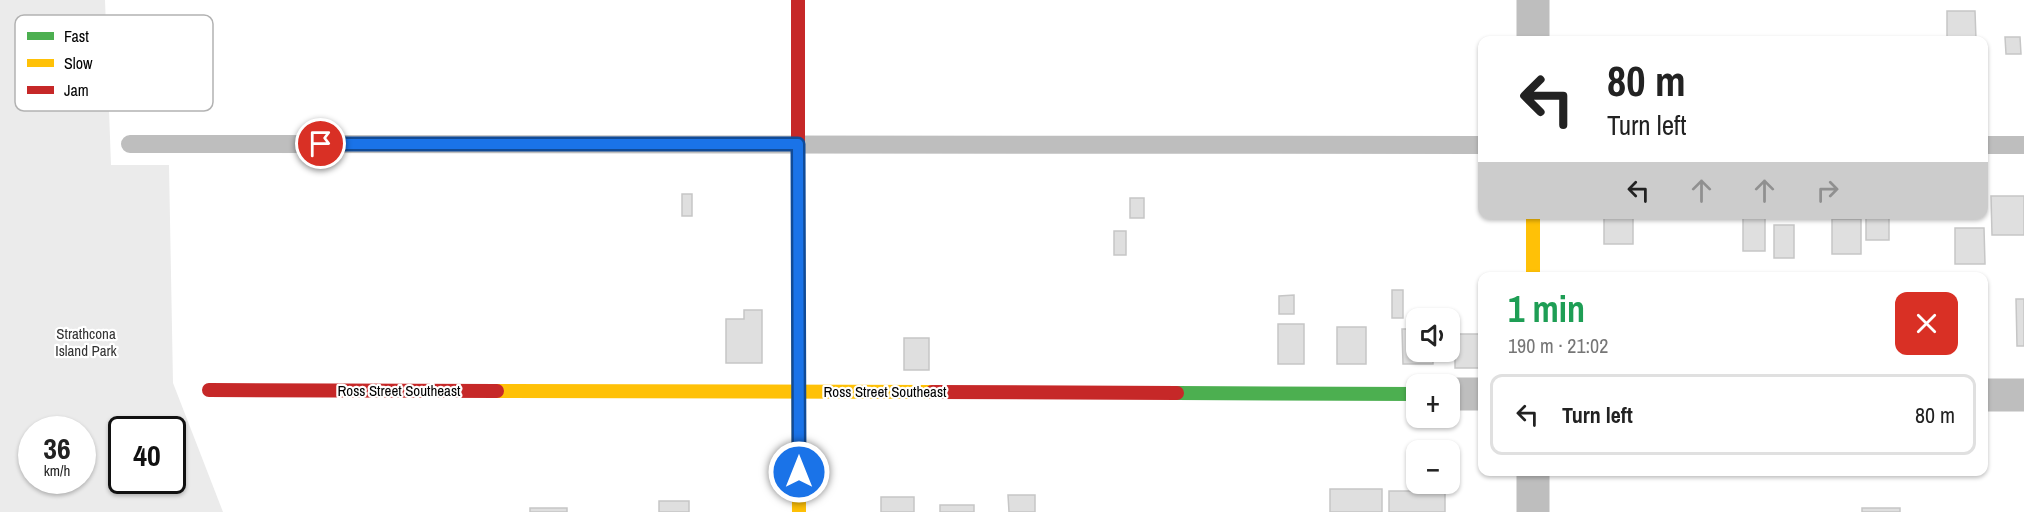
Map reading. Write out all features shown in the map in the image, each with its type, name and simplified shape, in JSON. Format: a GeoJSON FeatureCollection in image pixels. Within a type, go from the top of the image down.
{"type":"FeatureCollection","features":[{"type":"Feature","properties":{"kind":"street"},"geometry":{"type":"LineString","coordinates":[[798,0],[799,512]]}},
{"type":"Feature","properties":{"kind":"street"},"geometry":{"type":"LineString","coordinates":[[1533,0],[1533,36]]}},
{"type":"Feature","properties":{"kind":"street"},"geometry":{"type":"LineString","coordinates":[[1533,219],[1533,272]]}},
{"type":"Feature","properties":{"kind":"street","name":"Ross Street Southeast"},"geometry":{"type":"LineString","coordinates":[[209,390],[1406,393]]}},
{"type":"Feature","properties":{"kind":"street"},"geometry":{"type":"LineString","coordinates":[[1460,394],[1478,394]]}},
{"type":"Feature","properties":{"kind":"street"},"geometry":{"type":"LineString","coordinates":[[1988,395],[2024,395]]}},
{"type":"Feature","properties":{"kind":"street"},"geometry":{"type":"LineString","coordinates":[[1533,476],[1533,512]]}},
{"type":"Feature","properties":{"kind":"lane"},"geometry":{"type":"LineString","coordinates":[[130,144],[1478,145]]}},
{"type":"Feature","properties":{"kind":"lane"},"geometry":{"type":"LineString","coordinates":[[1988,145],[2024,145]]}},
{"type":"Feature","properties":{"kind":"green space","name":"Strathcona Island Park"},"geometry":{"type":"Polygon","coordinates":[[[0,0],[105,0],[106,15],[15,15],[15,111],[109,111],[111,165],[169,165],[173,383],[186,416],[108,416],[108,494],[186,494],[186,417],[223,512],[0,512],[0,0]]]}},
{"type":"Feature","properties":{"kind":"building"},"geometry":{"type":"Polygon","coordinates":[[[1947,11],[1975,11],[1976,36],[1947,36],[1947,11]]]}},
{"type":"Feature","properties":{"kind":"building"},"geometry":{"type":"Polygon","coordinates":[[[2005,37],[2020,37],[2021,54],[2006,54],[2005,37]]]}},
{"type":"Feature","properties":{"kind":"building"},"geometry":{"type":"Polygon","coordinates":[[[682,194],[692,194],[692,216],[682,216],[682,194]]]}},
{"type":"Feature","properties":{"kind":"building"},"geometry":{"type":"Polygon","coordinates":[[[1991,196],[2024,196],[2024,235],[1992,235],[1991,196]]]}},
{"type":"Feature","properties":{"kind":"building"},"geometry":{"type":"Polygon","coordinates":[[[1130,198],[1144,198],[1144,218],[1130,218],[1130,198]]]}},
{"type":"Feature","properties":{"kind":"building"},"geometry":{"type":"Polygon","coordinates":[[[1604,219],[1633,219],[1633,244],[1604,244],[1604,219]]]}},
{"type":"Feature","properties":{"kind":"building"},"geometry":{"type":"Polygon","coordinates":[[[1743,219],[1765,219],[1765,251],[1743,251],[1743,219]]]}},
{"type":"Feature","properties":{"kind":"building"},"geometry":{"type":"Polygon","coordinates":[[[1832,219],[1861,219],[1861,254],[1832,254],[1832,219]]]}},
{"type":"Feature","properties":{"kind":"building"},"geometry":{"type":"Polygon","coordinates":[[[1866,219],[1889,219],[1889,240],[1866,240],[1866,219]]]}},
{"type":"Feature","properties":{"kind":"building"},"geometry":{"type":"Polygon","coordinates":[[[1774,225],[1794,225],[1794,258],[1774,258],[1774,225]]]}},
{"type":"Feature","properties":{"kind":"building"},"geometry":{"type":"Polygon","coordinates":[[[1955,228],[1984,228],[1985,264],[1955,264],[1955,228]]]}},
{"type":"Feature","properties":{"kind":"building"},"geometry":{"type":"Polygon","coordinates":[[[1114,231],[1126,231],[1126,255],[1114,255],[1114,231]]]}},
{"type":"Feature","properties":{"kind":"building"},"geometry":{"type":"Polygon","coordinates":[[[1392,290],[1403,290],[1403,318],[1392,318],[1392,290]]]}},
{"type":"Feature","properties":{"kind":"building"},"geometry":{"type":"Polygon","coordinates":[[[1294,295],[1294,314],[1279,314],[1279,296],[1294,295]]]}},
{"type":"Feature","properties":{"kind":"building"},"geometry":{"type":"Polygon","coordinates":[[[2016,299],[2024,299],[2024,346],[2017,346],[2016,299]]]}},
{"type":"Feature","properties":{"kind":"building"},"geometry":{"type":"Polygon","coordinates":[[[744,310],[762,310],[762,363],[726,363],[726,319],[744,319],[744,310]]]}},
{"type":"Feature","properties":{"kind":"building"},"geometry":{"type":"Polygon","coordinates":[[[1278,324],[1304,324],[1304,364],[1278,364],[1278,324]]]}},
{"type":"Feature","properties":{"kind":"building"},"geometry":{"type":"Polygon","coordinates":[[[1337,327],[1366,327],[1366,364],[1337,364],[1337,327]]]}},
{"type":"Feature","properties":{"kind":"building"},"geometry":{"type":"Polygon","coordinates":[[[1402,329],[1406,329],[1406,362],[1433,362],[1433,364],[1403,364],[1402,329]]]}},
{"type":"Feature","properties":{"kind":"building"},"geometry":{"type":"Polygon","coordinates":[[[1460,334],[1478,334],[1478,368],[1455,368],[1455,362],[1460,362],[1460,334]]]}},
{"type":"Feature","properties":{"kind":"building"},"geometry":{"type":"Polygon","coordinates":[[[904,338],[929,338],[929,370],[904,370],[904,338]]]}},
{"type":"Feature","properties":{"kind":"building"},"geometry":{"type":"Polygon","coordinates":[[[1330,489],[1382,489],[1382,512],[1330,512],[1330,489]]]}},
{"type":"Feature","properties":{"kind":"building"},"geometry":{"type":"Polygon","coordinates":[[[1389,491],[1406,491],[1406,494],[1445,494],[1445,512],[1389,512],[1389,491]]]}},
{"type":"Feature","properties":{"kind":"building"},"geometry":{"type":"Polygon","coordinates":[[[1008,495],[1035,495],[1035,512],[1009,512],[1008,495]]]}},
{"type":"Feature","properties":{"kind":"building"},"geometry":{"type":"Polygon","coordinates":[[[881,497],[914,497],[914,512],[881,512],[881,497]]]}},
{"type":"Feature","properties":{"kind":"building"},"geometry":{"type":"Polygon","coordinates":[[[659,501],[689,501],[689,512],[659,512],[659,501]]]}},
{"type":"Feature","properties":{"kind":"building"},"geometry":{"type":"Polygon","coordinates":[[[940,505],[974,505],[974,512],[940,512],[940,505]]]}},
{"type":"Feature","properties":{"kind":"building"},"geometry":{"type":"Polygon","coordinates":[[[530,508],[567,508],[567,512],[530,512],[530,508]]]}},
{"type":"Feature","properties":{"kind":"building"},"geometry":{"type":"Polygon","coordinates":[[[1862,508],[1900,508],[1900,512],[1862,512],[1862,508]]]}},
{"type":"Feature","properties":{"kind":"traffic: fast"},"geometry":{"type":"LineString","coordinates":[[1177,393],[1406,394]]}},
{"type":"Feature","properties":{"kind":"traffic: slow"},"geometry":{"type":"LineString","coordinates":[[1533,219],[1533,272]]}},
{"type":"Feature","properties":{"kind":"traffic: slow"},"geometry":{"type":"LineString","coordinates":[[798,225],[799,512]]}},
{"type":"Feature","properties":{"kind":"traffic: slow"},"geometry":{"type":"LineString","coordinates":[[497,391],[932,392]]}},
{"type":"Feature","properties":{"kind":"traffic: jam"},"geometry":{"type":"LineString","coordinates":[[798,0],[798,225]]}},
{"type":"Feature","properties":{"kind":"traffic: jam"},"geometry":{"type":"LineString","coordinates":[[209,390],[497,391]]}},
{"type":"Feature","properties":{"kind":"traffic: jam"},"geometry":{"type":"LineString","coordinates":[[932,392],[1177,393]]}},
{"type":"Feature","properties":{"kind":"route"},"geometry":{"type":"LineString","coordinates":[[321,144],[798,144],[799,472]]}}]}
